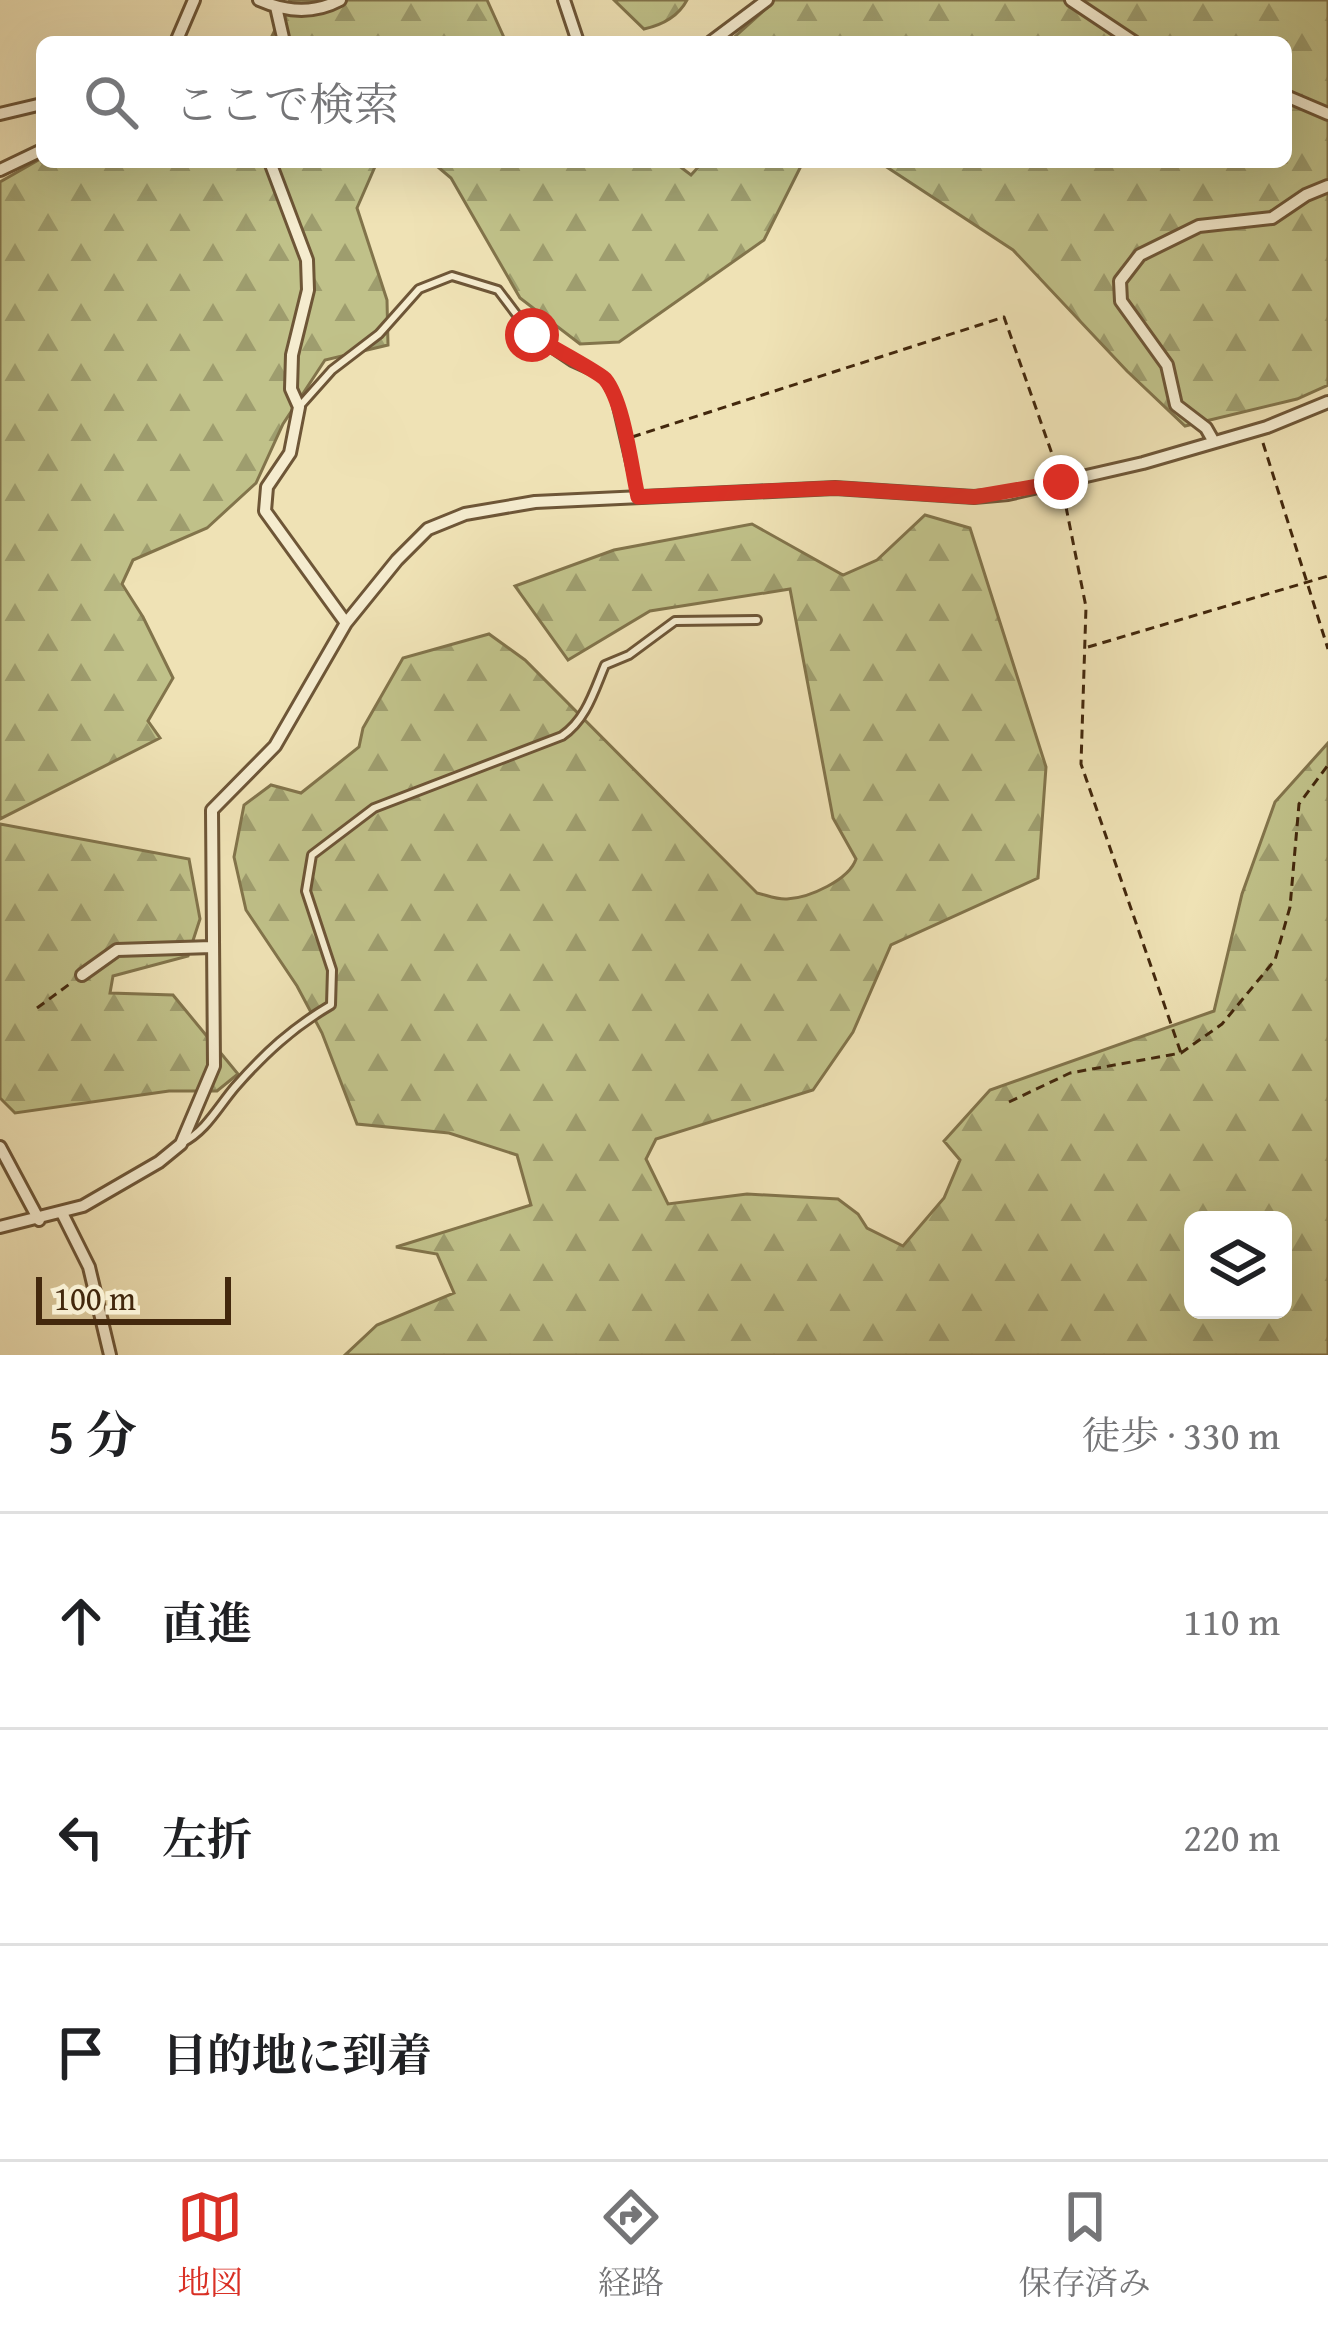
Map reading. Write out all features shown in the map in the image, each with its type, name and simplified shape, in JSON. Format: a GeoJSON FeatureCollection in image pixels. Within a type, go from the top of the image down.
{"type":"FeatureCollection","features":[{"type":"Feature","properties":{"kind":"street"},"geometry":{"type":"LineString","coordinates":[[179,36],[194,0]]}},
{"type":"Feature","properties":{"kind":"street"},"geometry":{"type":"LineString","coordinates":[[259,0],[276,7],[320,11],[340,0]]}},
{"type":"Feature","properties":{"kind":"street"},"geometry":{"type":"LineString","coordinates":[[564,0],[576,36]]}},
{"type":"Feature","properties":{"kind":"street"},"geometry":{"type":"LineString","coordinates":[[719,36],[767,0]]}},
{"type":"Feature","properties":{"kind":"street"},"geometry":{"type":"LineString","coordinates":[[1071,0],[1125,36]]}},
{"type":"Feature","properties":{"kind":"street"},"geometry":{"type":"LineString","coordinates":[[276,7],[283,36]]}},
{"type":"Feature","properties":{"kind":"street"},"geometry":{"type":"LineString","coordinates":[[1292,99],[1328,114]]}},
{"type":"Feature","properties":{"kind":"street"},"geometry":{"type":"LineString","coordinates":[[0,114],[36,105]]}},
{"type":"Feature","properties":{"kind":"street"},"geometry":{"type":"LineString","coordinates":[[0,170],[36,153]]}},
{"type":"Feature","properties":{"kind":"street"},"geometry":{"type":"LineString","coordinates":[[272,168],[307,260],[308,290],[292,355],[290,389],[299,407],[290,453],[267,487],[265,511],[346,623]]}},
{"type":"Feature","properties":{"kind":"street"},"geometry":{"type":"LineString","coordinates":[[1214,442],[1206,428],[1176,405],[1167,365],[1121,301],[1120,281],[1140,255],[1199,226],[1271,218],[1328,186]]}},
{"type":"Feature","properties":{"kind":"street"},"geometry":{"type":"LineString","coordinates":[[0,1227],[62,1213],[119,1186],[181,1144],[214,1066],[212,810],[275,746],[346,623],[428,529],[490,508],[638,497],[835,488],[974,497],[1061,482],[1259,430],[1328,402]]}},
{"type":"Feature","properties":{"kind":"street"},"geometry":{"type":"LineString","coordinates":[[82,975],[117,950],[212,947]]}},
{"type":"Feature","properties":{"kind":"street"},"geometry":{"type":"LineString","coordinates":[[0,1147],[39,1220]]}},
{"type":"Feature","properties":{"kind":"street"},"geometry":{"type":"LineString","coordinates":[[62,1213],[88,1268],[110,1355]]}},
{"type":"Feature","properties":{"kind":"lane"},"geometry":{"type":"LineString","coordinates":[[299,407],[332,370],[379,334],[418,289],[452,276],[499,290],[532,335],[603,376],[615,398],[638,497]]}},
{"type":"Feature","properties":{"kind":"lane"},"geometry":{"type":"LineString","coordinates":[[181,1144],[196,1136],[289,1030],[331,1005],[332,970],[306,891],[311,855],[374,808],[562,736],[585,711],[605,664],[629,655],[669,624],[757,620]]}},
{"type":"Feature","properties":{"kind":"path"},"geometry":{"type":"LineString","coordinates":[[625,440],[1004,317],[1061,482],[1086,607],[1081,764],[1181,1053]]}},
{"type":"Feature","properties":{"kind":"path"},"geometry":{"type":"LineString","coordinates":[[1259,430],[1328,649]]}},
{"type":"Feature","properties":{"kind":"path"},"geometry":{"type":"LineString","coordinates":[[1084,648],[1328,576]]}},
{"type":"Feature","properties":{"kind":"path"},"geometry":{"type":"LineString","coordinates":[[1009,1102],[1070,1073],[1181,1053],[1222,1024],[1275,960],[1290,907],[1299,804],[1328,765]]}},
{"type":"Feature","properties":{"kind":"path"},"geometry":{"type":"LineString","coordinates":[[37,1008],[82,975]]}},
{"type":"Feature","properties":{"kind":"green space"},"geometry":{"type":"Polygon","coordinates":[[[290,0],[487,0],[503,36],[272,36],[290,0]]]}},
{"type":"Feature","properties":{"kind":"green space"},"geometry":{"type":"Polygon","coordinates":[[[614,0],[687,0],[669,19],[644,29],[614,0]]]}},
{"type":"Feature","properties":{"kind":"green space"},"geometry":{"type":"Polygon","coordinates":[[[769,0],[1328,0],[1328,385],[1297,399],[1185,426],[1013,250],[888,168],[1292,168],[1292,36],[736,36],[770,5],[769,0]]]}},
{"type":"Feature","properties":{"kind":"green space"},"geometry":{"type":"Polygon","coordinates":[[[36,161],[36,168],[374,168],[357,208],[387,300],[388,345],[325,360],[283,424],[256,483],[207,528],[133,560],[122,584],[173,678],[148,721],[160,738],[0,819],[0,182],[36,161]]]}},
{"type":"Feature","properties":{"kind":"green space"},"geometry":{"type":"Polygon","coordinates":[[[439,168],[682,168],[691,175],[697,168],[800,168],[764,240],[619,342],[580,344],[520,298],[451,178],[439,168]]]}},
{"type":"Feature","properties":{"kind":"green space"},"geometry":{"type":"Polygon","coordinates":[[[925,515],[970,528],[1046,767],[1038,878],[891,945],[853,1032],[813,1090],[656,1139],[646,1159],[668,1204],[747,1194],[838,1199],[867,1228],[903,1246],[944,1198],[960,1160],[944,1141],[990,1090],[1214,1011],[1242,894],[1275,802],[1328,743],[1328,1355],[345,1355],[377,1325],[454,1293],[437,1254],[396,1247],[531,1205],[517,1155],[449,1133],[357,1124],[322,1033],[246,910],[234,857],[244,805],[271,785],[301,793],[359,747],[363,728],[403,658],[489,634],[525,660],[757,893],[783,899],[817,891],[837,881],[856,859],[833,818],[790,589],[650,611],[568,660],[515,586],[614,550],[752,524],[843,575],[877,560],[925,515]]]}},
{"type":"Feature","properties":{"kind":"green space"},"geometry":{"type":"Polygon","coordinates":[[[0,824],[189,859],[200,919],[188,956],[113,976],[110,993],[173,995],[238,1074],[217,1091],[169,1091],[15,1113],[0,1098],[0,824]]]}},
{"type":"Feature","properties":{"kind":"route"},"geometry":{"type":"LineString","coordinates":[[532,335],[603,376],[615,398],[638,497],[835,488],[974,497],[1061,482]]}}]}
